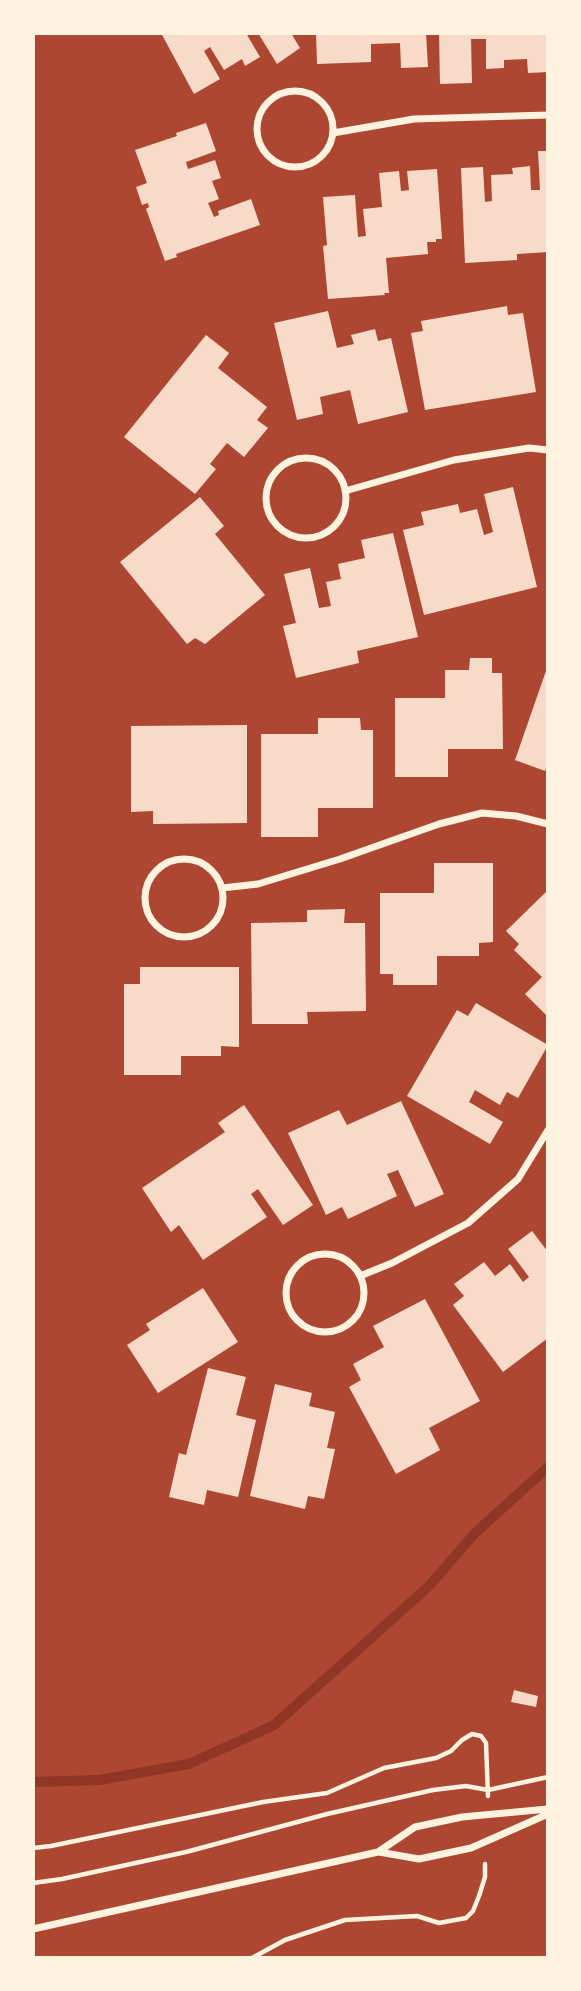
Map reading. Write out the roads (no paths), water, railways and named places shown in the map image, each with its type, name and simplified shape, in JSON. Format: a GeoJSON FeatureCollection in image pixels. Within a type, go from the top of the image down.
{"type":"FeatureCollection","features":[{"type":"Feature","properties":{"kind":"street"},"geometry":{"type":"LineString","coordinates":[[296,92],[319,100],[332,121],[333,133],[322,156],[312,164],[287,167],[265,154],[258,142],[256,130],[258,118],[273,98],[296,92]]}},
{"type":"Feature","properties":{"kind":"street"},"geometry":{"type":"LineString","coordinates":[[333,133],[414,119],[548,115]]}},
{"type":"Feature","properties":{"kind":"street"},"geometry":{"type":"LineString","coordinates":[[345,491],[454,460],[529,448],[548,450]]}},
{"type":"Feature","properties":{"kind":"street"},"geometry":{"type":"LineString","coordinates":[[306,458],[320,460],[332,468],[345,491],[345,503],[334,526],[311,537],[286,533],[276,525],[266,502],[266,489],[281,466],[306,458]]}},
{"type":"Feature","properties":{"kind":"street"},"geometry":{"type":"LineString","coordinates":[[222,888],[258,884],[341,859],[439,824],[481,813],[516,816],[548,824]]}},
{"type":"Feature","properties":{"kind":"street"},"geometry":{"type":"LineString","coordinates":[[185,858],[209,867],[218,876],[222,888],[224,901],[221,914],[214,925],[203,933],[190,937],[164,932],[147,912],[146,886],[161,866],[173,860],[185,858]]}},
{"type":"Feature","properties":{"kind":"street"},"geometry":{"type":"LineString","coordinates":[[360,1276],[392,1263],[468,1223],[518,1179],[548,1130]]}},
{"type":"Feature","properties":{"kind":"street"},"geometry":{"type":"LineString","coordinates":[[315,1255],[341,1257],[353,1265],[360,1276],[364,1288],[363,1301],[359,1312],[341,1329],[316,1332],[304,1327],[288,1308],[286,1282],[303,1260],[315,1255]]}},
{"type":"Feature","properties":{"kind":"street"},"geometry":{"type":"LineString","coordinates":[[378,1852],[415,1827],[462,1818],[548,1809]]}},
{"type":"Feature","properties":{"kind":"street"},"geometry":{"type":"LineString","coordinates":[[33,1929],[378,1852],[419,1858],[471,1848],[548,1814]]}},
{"type":"Feature","properties":{"kind":"waterway"},"geometry":{"type":"LineString","coordinates":[[33,1782],[99,1780],[189,1764],[274,1725],[429,1586],[475,1533],[548,1467]]}}]}
